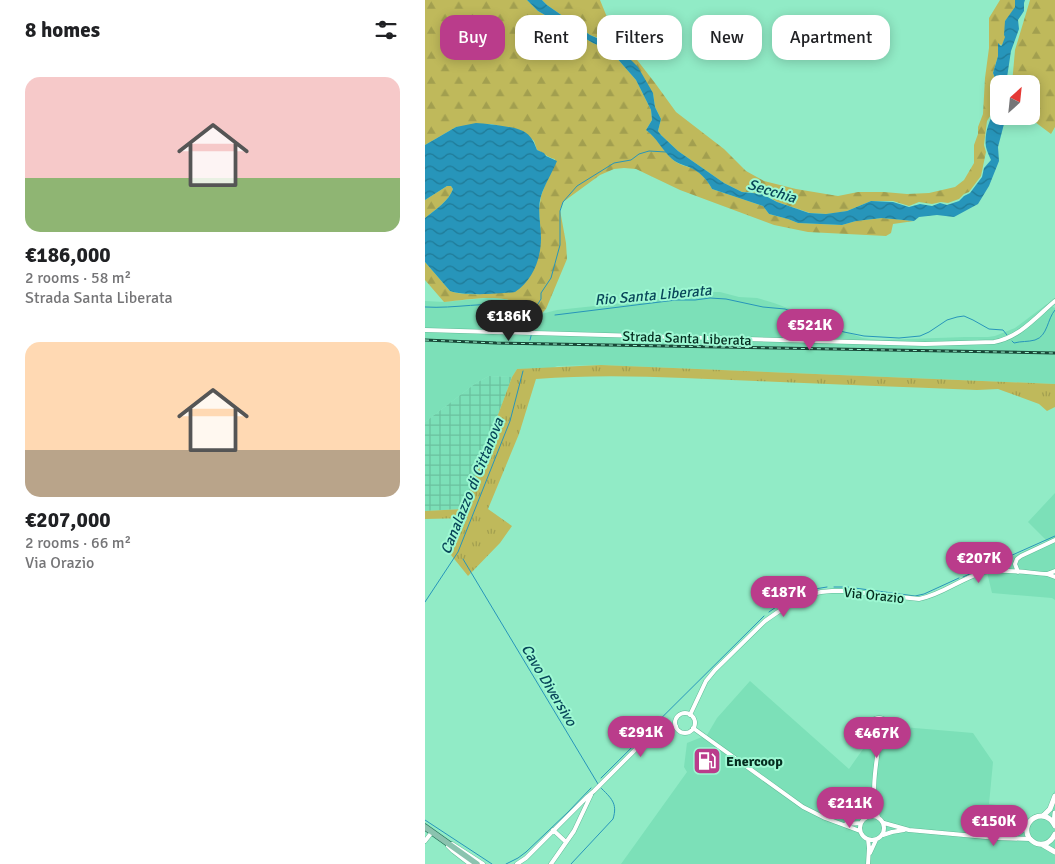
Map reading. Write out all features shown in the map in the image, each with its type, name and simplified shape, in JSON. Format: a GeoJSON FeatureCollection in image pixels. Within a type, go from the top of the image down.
{"type":"FeatureCollection","features":[{"type":"Feature","properties":{"kind":"main road"},"geometry":{"type":"LineString","coordinates":[[425,827],[477,864]]}},
{"type":"Feature","properties":{"kind":"street","name":"Strada Santa Liberata"},"geometry":{"type":"LineString","coordinates":[[425,330],[925,344],[994,342],[1004,340],[1016,334],[1055,301]]}},
{"type":"Feature","properties":{"kind":"street"},"geometry":{"type":"LineString","coordinates":[[1019,572],[1015,564],[1019,557],[1055,540]]}},
{"type":"Feature","properties":{"kind":"street","name":"Via Orazio"},"geometry":{"type":"LineString","coordinates":[[1047,574],[1055,571]]}},
{"type":"Feature","properties":{"kind":"street","name":"Via Orazio"},"geometry":{"type":"LineString","coordinates":[[690,715],[706,681],[715,670],[769,616],[787,604],[803,597],[815,593],[837,591],[919,599],[984,572],[1019,572],[1055,576]]}},
{"type":"Feature","properties":{"kind":"street"},"geometry":{"type":"LineString","coordinates":[[684,713],[690,715],[695,722],[693,728],[689,732],[677,729],[675,720],[678,715],[684,713]]}},
{"type":"Feature","properties":{"kind":"street"},"geometry":{"type":"LineString","coordinates":[[878,750],[869,730],[873,721],[880,718],[887,722],[889,726],[888,733],[883,737],[878,750],[875,794],[878,817]]}},
{"type":"Feature","properties":{"kind":"street"},"geometry":{"type":"LineString","coordinates":[[517,864],[526,858],[637,748],[659,733],[676,726]]}},
{"type":"Feature","properties":{"kind":"street"},"geometry":{"type":"LineString","coordinates":[[693,728],[793,800],[825,818],[860,831],[868,840],[876,840]]}},
{"type":"Feature","properties":{"kind":"street"},"geometry":{"type":"LineString","coordinates":[[873,736],[883,737]]}},
{"type":"Feature","properties":{"kind":"street"},"geometry":{"type":"LineString","coordinates":[[551,864],[566,842],[595,790]]}},
{"type":"Feature","properties":{"kind":"street"},"geometry":{"type":"LineString","coordinates":[[860,831],[861,823],[868,814],[875,794]]}},
{"type":"Feature","properties":{"kind":"street"},"geometry":{"type":"LineString","coordinates":[[982,837],[1016,833],[1024,830],[1033,818],[1043,816],[1050,809],[1055,796]]}},
{"type":"Feature","properties":{"kind":"street"},"geometry":{"type":"LineString","coordinates":[[1055,813],[1055,825]]}},
{"type":"Feature","properties":{"kind":"street"},"geometry":{"type":"LineString","coordinates":[[866,817],[872,815],[878,817],[884,823],[909,830],[982,837],[1030,839]]}},
{"type":"Feature","properties":{"kind":"street"},"geometry":{"type":"LineString","coordinates":[[1043,816],[1055,825]]}},
{"type":"Feature","properties":{"kind":"street"},"geometry":{"type":"LineString","coordinates":[[841,824],[861,823]]}},
{"type":"Feature","properties":{"kind":"street"},"geometry":{"type":"LineString","coordinates":[[883,834],[884,823]]}},
{"type":"Feature","properties":{"kind":"street"},"geometry":{"type":"LineString","coordinates":[[1028,826],[1027,833],[1030,839],[1036,843],[1043,844],[1055,852]]}},
{"type":"Feature","properties":{"kind":"street"},"geometry":{"type":"LineString","coordinates":[[553,830],[566,842]]}},
{"type":"Feature","properties":{"kind":"street"},"geometry":{"type":"LineString","coordinates":[[869,855],[876,840],[883,834],[909,830]]}},
{"type":"Feature","properties":{"kind":"street"},"geometry":{"type":"LineString","coordinates":[[425,842],[432,832]]}},
{"type":"Feature","properties":{"kind":"street"},"geometry":{"type":"LineString","coordinates":[[1043,844],[1055,838]]}},
{"type":"Feature","properties":{"kind":"street"},"geometry":{"type":"LineString","coordinates":[[441,839],[470,864]]}},
{"type":"Feature","properties":{"kind":"street"},"geometry":{"type":"LineString","coordinates":[[441,839],[457,846],[483,864]]}},
{"type":"Feature","properties":{"kind":"street"},"geometry":{"type":"LineString","coordinates":[[868,840],[868,864]]}},
{"type":"Feature","properties":{"kind":"shaded area"},"geometry":{"type":"Polygon","coordinates":[[[711,292],[757,298],[812,317],[820,323],[863,338],[881,340],[995,336],[1015,328],[1047,304],[1055,308],[1055,384],[601,365],[557,366],[553,368],[517,369],[512,377],[489,376],[476,383],[425,422],[425,301],[505,299],[541,314],[557,310],[711,292]]]}},
{"type":"Feature","properties":{"kind":"shaded area"},"geometry":{"type":"Polygon","coordinates":[[[489,376],[512,377],[463,509],[425,511],[425,422],[476,383],[489,376]]]}},
{"type":"Feature","properties":{"kind":"shaded area"},"geometry":{"type":"Polygon","coordinates":[[[1055,493],[1055,600],[1052,598],[992,593],[986,568],[1047,541],[1028,522],[1055,493]]]}},
{"type":"Feature","properties":{"kind":"shaded area"},"geometry":{"type":"Polygon","coordinates":[[[750,681],[849,769],[870,739],[891,726],[973,733],[993,762],[989,804],[1012,807],[1017,810],[1018,831],[1022,829],[1028,819],[1047,809],[1055,790],[1055,864],[621,864],[687,772],[684,767],[687,743],[707,735],[717,718],[750,681]]]}},
{"type":"Feature","properties":{"kind":"green space"},"geometry":{"type":"Polygon","coordinates":[[[425,0],[527,0],[545,15],[515,15],[515,60],[587,60],[587,40],[597,45],[597,60],[618,60],[636,80],[651,110],[652,120],[646,130],[672,159],[697,171],[705,178],[712,189],[763,206],[769,214],[798,223],[842,225],[856,221],[882,218],[914,221],[893,224],[891,233],[886,236],[808,232],[774,225],[680,190],[636,169],[614,169],[600,175],[563,202],[560,210],[567,259],[546,309],[541,314],[514,302],[497,298],[444,302],[425,280],[425,262],[450,291],[471,294],[510,292],[541,241],[539,209],[541,196],[555,159],[537,150],[534,141],[524,132],[491,124],[456,127],[425,145],[425,0]]]}},
{"type":"Feature","properties":{"kind":"green space"},"geometry":{"type":"Polygon","coordinates":[[[542,0],[600,0],[606,15],[597,15],[597,38],[587,33],[587,15],[561,15],[542,0]]]}},
{"type":"Feature","properties":{"kind":"green space"},"geometry":{"type":"Polygon","coordinates":[[[1000,0],[1015,0],[1016,7],[1005,21],[1006,37],[1002,45],[998,44],[998,56],[994,75],[990,75],[990,116],[987,121],[984,145],[986,152],[981,176],[969,192],[959,199],[948,203],[932,204],[919,202],[909,206],[893,201],[871,201],[847,211],[826,214],[810,213],[777,202],[768,196],[752,192],[742,192],[724,183],[678,151],[661,135],[658,131],[661,119],[655,107],[653,93],[621,60],[637,60],[676,112],[724,149],[746,171],[764,181],[838,196],[858,192],[929,193],[955,187],[964,180],[974,163],[974,145],[983,114],[989,48],[989,18],[1000,0]]]}},
{"type":"Feature","properties":{"kind":"green space"},"geometry":{"type":"Polygon","coordinates":[[[1030,0],[1055,0],[1055,127],[1051,134],[1039,125],[1040,75],[1013,75],[1015,50],[1030,0]]]}},
{"type":"Feature","properties":{"kind":"green space"},"geometry":{"type":"Polygon","coordinates":[[[447,186],[451,186],[453,189],[451,193],[441,205],[425,218],[425,200],[447,186]]]}},
{"type":"Feature","properties":{"kind":"green space"},"geometry":{"type":"Polygon","coordinates":[[[601,365],[1055,384],[1055,407],[1047,411],[1039,404],[998,389],[977,390],[646,377],[591,376],[536,379],[519,434],[488,509],[512,526],[500,543],[468,576],[451,555],[467,518],[425,519],[425,511],[463,509],[512,377],[517,369],[601,365]]]}},
{"type":"Feature","properties":{"kind":"water"},"geometry":{"type":"Polygon","coordinates":[[[527,0],[542,0],[561,15],[545,15],[527,0]]]}},
{"type":"Feature","properties":{"kind":"water"},"geometry":{"type":"Polygon","coordinates":[[[1015,0],[1025,0],[1024,11],[1018,20],[1019,29],[1011,51],[1007,75],[994,75],[998,56],[998,43],[1001,46],[1005,37],[1005,21],[1015,7],[1015,0]]]}},
{"type":"Feature","properties":{"kind":"water"},"geometry":{"type":"Polygon","coordinates":[[[587,33],[597,38],[597,45],[587,40],[587,33]]]}},
{"type":"Feature","properties":{"kind":"water"},"geometry":{"type":"Polygon","coordinates":[[[618,60],[631,60],[638,67],[653,93],[655,107],[661,119],[658,131],[678,151],[724,183],[742,192],[762,194],[777,202],[809,213],[826,214],[847,211],[871,201],[893,202],[909,207],[920,204],[932,206],[940,203],[947,205],[959,201],[970,193],[982,177],[984,168],[991,160],[986,147],[986,132],[990,121],[990,125],[1004,125],[998,147],[999,161],[989,186],[978,204],[954,217],[937,215],[919,217],[914,221],[882,218],[856,221],[842,225],[798,223],[769,214],[763,206],[712,189],[707,180],[699,173],[672,159],[646,130],[652,120],[651,110],[636,80],[618,60]]]}},
{"type":"Feature","properties":{"kind":"water"},"geometry":{"type":"Polygon","coordinates":[[[476,123],[523,131],[530,137],[537,150],[557,161],[544,187],[540,201],[541,246],[538,261],[527,281],[515,292],[473,294],[450,291],[425,262],[425,218],[445,201],[453,189],[451,186],[447,186],[425,200],[425,145],[456,127],[476,123]]]}},
{"type":"Feature","properties":{"kind":"waterway","name":"Canalazzo di Cittanova"},"geometry":{"type":"LineString","coordinates":[[530,340],[533,328],[533,315],[541,299],[541,293],[551,278],[560,245],[560,211],[563,202],[577,186],[614,163],[631,160],[639,154],[649,151],[666,152]]}},
{"type":"Feature","properties":{"kind":"waterway","name":"Rio Santa Liberata"},"geometry":{"type":"LineString","coordinates":[[555,315],[676,300],[710,298],[785,309],[821,325],[864,336],[899,338],[920,336],[947,320],[964,316],[989,329],[1003,330],[1007,335]]}},
{"type":"Feature","properties":{"kind":"waterway","name":"Rio Santa Liberata"},"geometry":{"type":"LineString","coordinates":[[425,307],[493,304],[516,306]]}},
{"type":"Feature","properties":{"kind":"waterway","name":"Rio Santa Liberata"},"geometry":{"type":"LineString","coordinates":[[1012,341],[1014,343],[1032,341],[1039,338],[1045,331],[1055,310]]}},
{"type":"Feature","properties":{"kind":"waterway","name":"Canalazzo di Cittanova"},"geometry":{"type":"LineString","coordinates":[[425,602],[458,552],[510,421],[523,371]]}},
{"type":"Feature","properties":{"kind":"waterway"},"geometry":{"type":"LineString","coordinates":[[963,577],[1055,536]]}},
{"type":"Feature","properties":{"kind":"waterway","name":"Cavo Diversivo"},"geometry":{"type":"LineString","coordinates":[[463,559],[598,784]]}},
{"type":"Feature","properties":{"kind":"waterway"},"geometry":{"type":"LineString","coordinates":[[834,587],[915,596],[924,594],[959,578]]}},
{"type":"Feature","properties":{"kind":"waterway"},"geometry":{"type":"LineString","coordinates":[[769,612],[797,595],[827,587]]}},
{"type":"Feature","properties":{"kind":"waterway"},"geometry":{"type":"LineString","coordinates":[[601,778],[764,616]]}},
{"type":"Feature","properties":{"kind":"waterway","name":"Cavo Diversivo"},"geometry":{"type":"LineString","coordinates":[[571,864],[613,819],[615,809],[613,801],[600,787]]}},
{"type":"Feature","properties":{"kind":"waterway"},"geometry":{"type":"LineString","coordinates":[[506,864],[526,852],[591,788]]}},
{"type":"Feature","properties":{"kind":"waterway"},"geometry":{"type":"LineString","coordinates":[[425,820],[492,864]]}},
{"type":"Feature","properties":{"kind":"railway"},"geometry":{"type":"LineString","coordinates":[[425,340],[496,343],[1055,353]]}},
{"type":"Feature","properties":{"kind":"place","name":"Enercoop"},"geometry":{"type":"Point","coordinates":[707,761]}},
{"type":"Feature","properties":{"kind":"water label","name":"Secchia"},"geometry":{"type":"Point","coordinates":[772,191]}}]}
